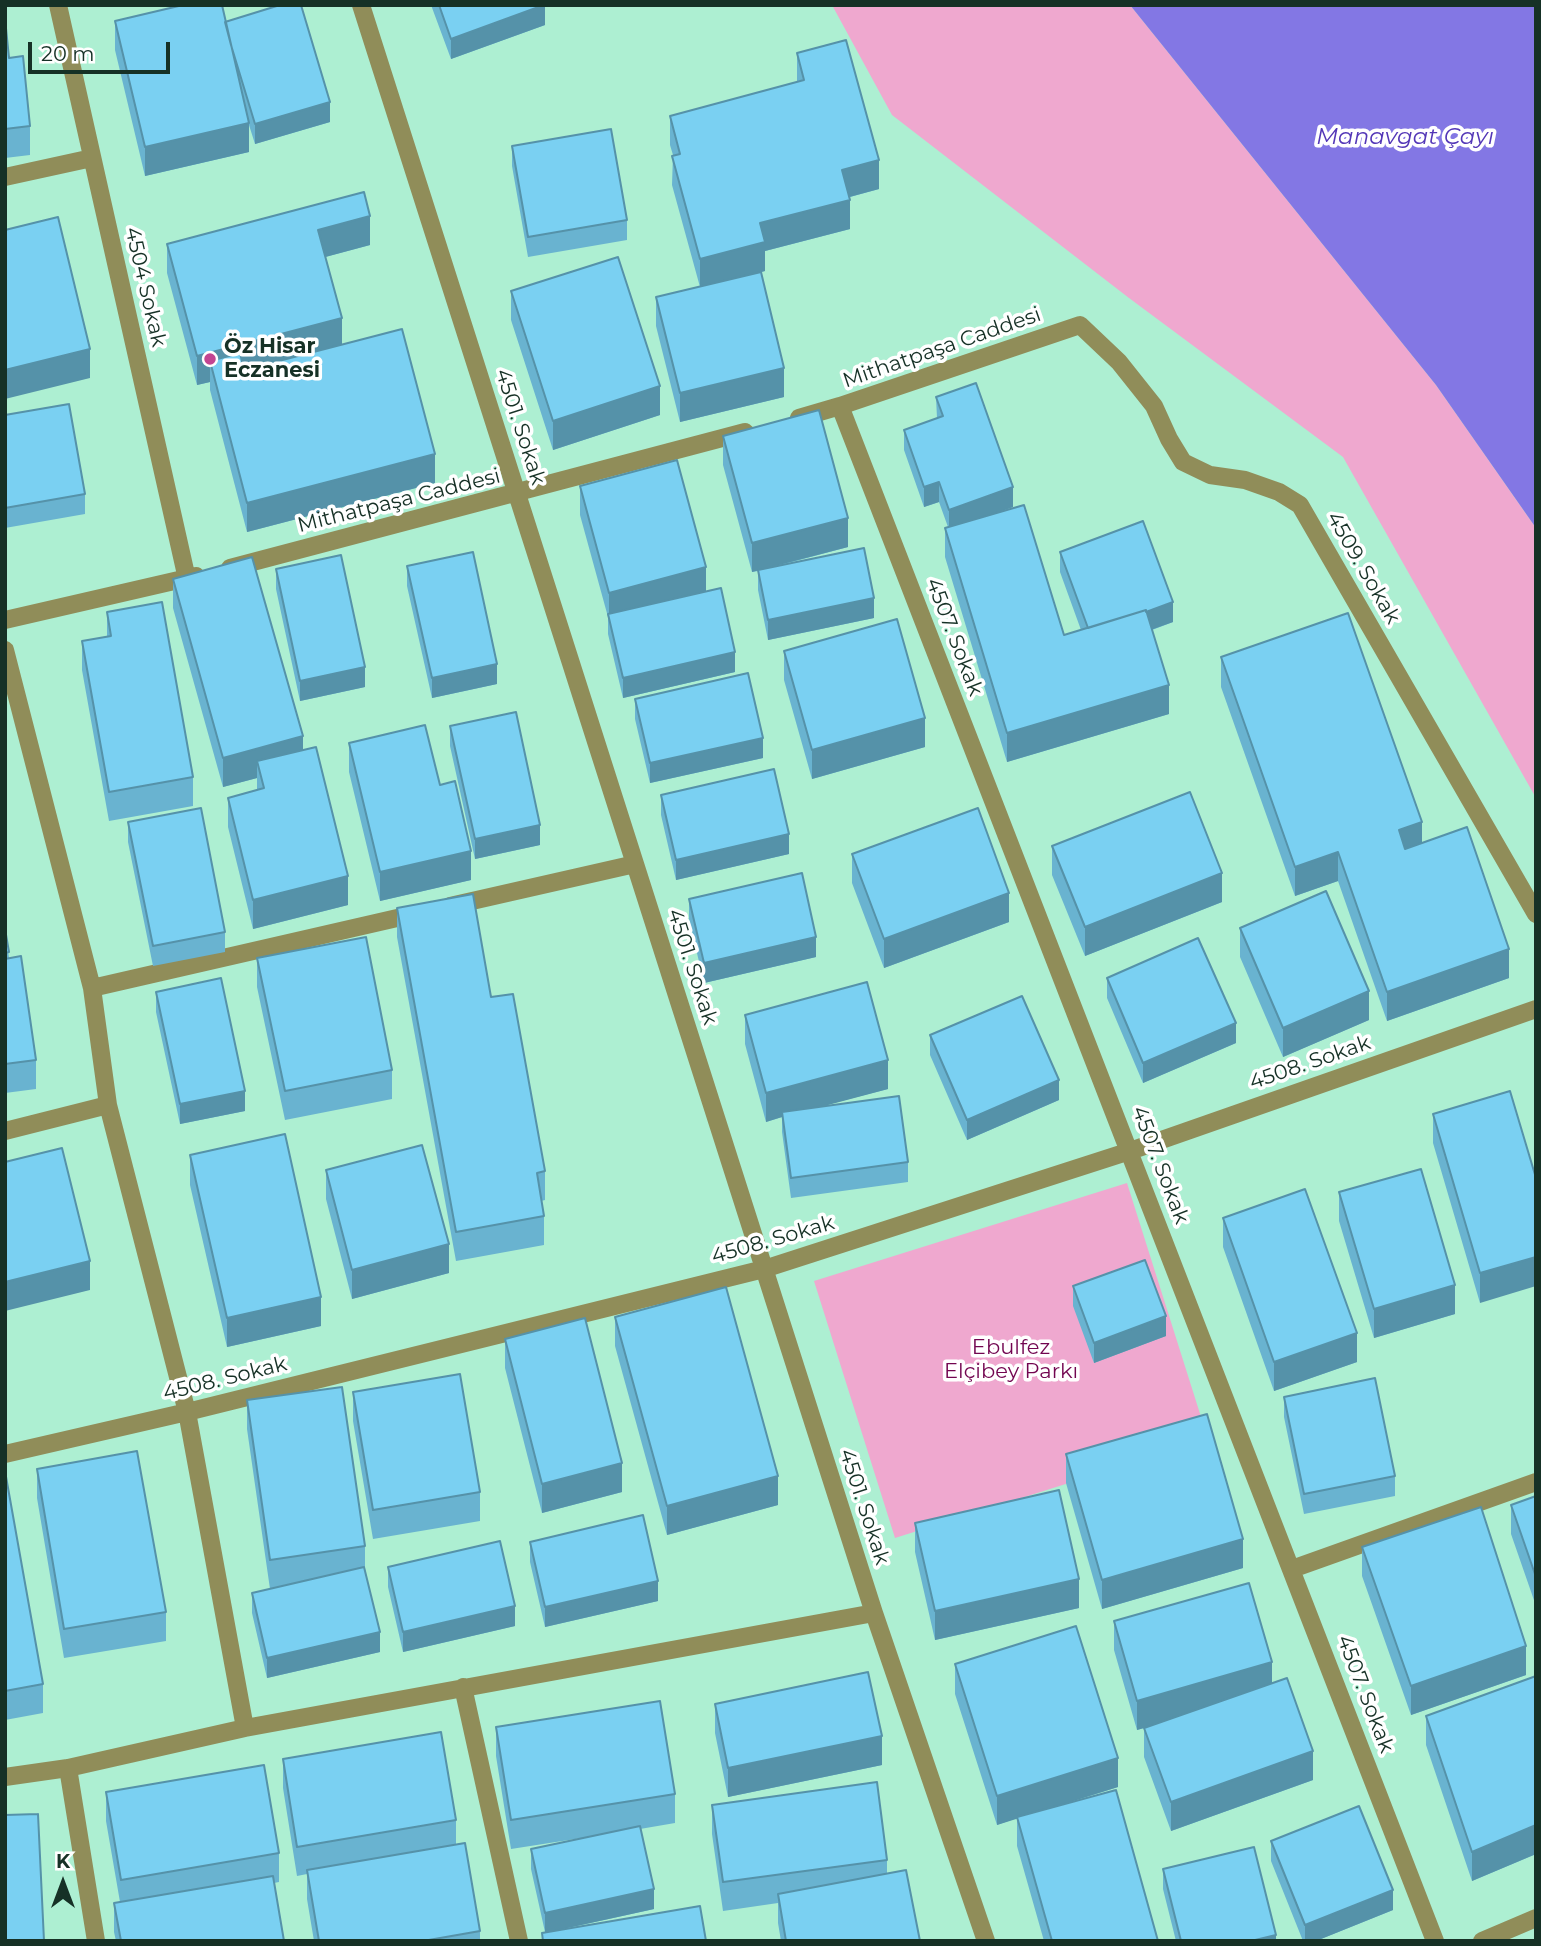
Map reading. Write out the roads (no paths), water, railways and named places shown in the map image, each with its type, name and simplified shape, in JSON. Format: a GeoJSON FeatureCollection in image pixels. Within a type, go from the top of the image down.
{"type":"FeatureCollection","features":[{"type":"Feature","properties":{"kind":"street","name":"4504 Sokak"},"geometry":{"type":"LineString","coordinates":[[58,5],[187,579]]}},
{"type":"Feature","properties":{"kind":"street","name":"4501. Sokak"},"geometry":{"type":"LineString","coordinates":[[361,5],[874,1613],[986,1941]]}},
{"type":"Feature","properties":{"kind":"street"},"geometry":{"type":"LineString","coordinates":[[5,177],[92,158]]}},
{"type":"Feature","properties":{"kind":"street","name":"Mithatpaşa Caddesi"},"geometry":{"type":"LineString","coordinates":[[786,421],[840,407],[1080,325]]}},
{"type":"Feature","properties":{"kind":"street","name":"4509. Sokak"},"geometry":{"type":"LineString","coordinates":[[1080,325],[1119,362],[1154,406],[1183,462],[1210,475],[1245,480],[1279,492],[1300,505],[1536,914]]}},
{"type":"Feature","properties":{"kind":"street","name":"4507. Sokak"},"geometry":{"type":"LineString","coordinates":[[840,407],[1436,1941]]}},
{"type":"Feature","properties":{"kind":"street","name":"Mithatpaşa Caddesi"},"geometry":{"type":"LineString","coordinates":[[5,620],[187,579],[518,494],[760,428]]}},
{"type":"Feature","properties":{"kind":"street"},"geometry":{"type":"LineString","coordinates":[[5,650],[92,988],[108,1105],[187,1412],[246,1728]]}},
{"type":"Feature","properties":{"kind":"street"},"geometry":{"type":"LineString","coordinates":[[92,988],[635,863]]}},
{"type":"Feature","properties":{"kind":"street","name":"4508. Sokak"},"geometry":{"type":"LineString","coordinates":[[5,1454],[187,1412],[764,1269],[1130,1151],[1536,1009]]}},
{"type":"Feature","properties":{"kind":"street"},"geometry":{"type":"LineString","coordinates":[[5,1131],[108,1105]]}},
{"type":"Feature","properties":{"kind":"street"},"geometry":{"type":"LineString","coordinates":[[1292,1569],[1536,1482]]}},
{"type":"Feature","properties":{"kind":"street"},"geometry":{"type":"LineString","coordinates":[[5,1777],[68,1768],[246,1728],[463,1687],[874,1613]]}},
{"type":"Feature","properties":{"kind":"street"},"geometry":{"type":"LineString","coordinates":[[463,1687],[519,1941]]}},
{"type":"Feature","properties":{"kind":"street"},"geometry":{"type":"LineString","coordinates":[[68,1768],[96,1941]]}},
{"type":"Feature","properties":{"kind":"street"},"geometry":{"type":"LineString","coordinates":[[1482,1941],[1536,1918]]}},
{"type":"Feature","properties":{"kind":"water","name":"Manavgat Çayı"},"geometry":{"type":"Polygon","coordinates":[[[1130,5],[1536,5],[1536,528],[1436,385],[1130,5]]]}},
{"type":"Feature","properties":{"kind":"place","name":"Öz Hisar Eczanesi"},"geometry":{"type":"Point","coordinates":[210,359]}},
{"type":"Feature","properties":{"kind":"park label","name":"Ebulfez Elçibey Parkı"},"geometry":{"type":"Point","coordinates":[1011,1360]}}]}
